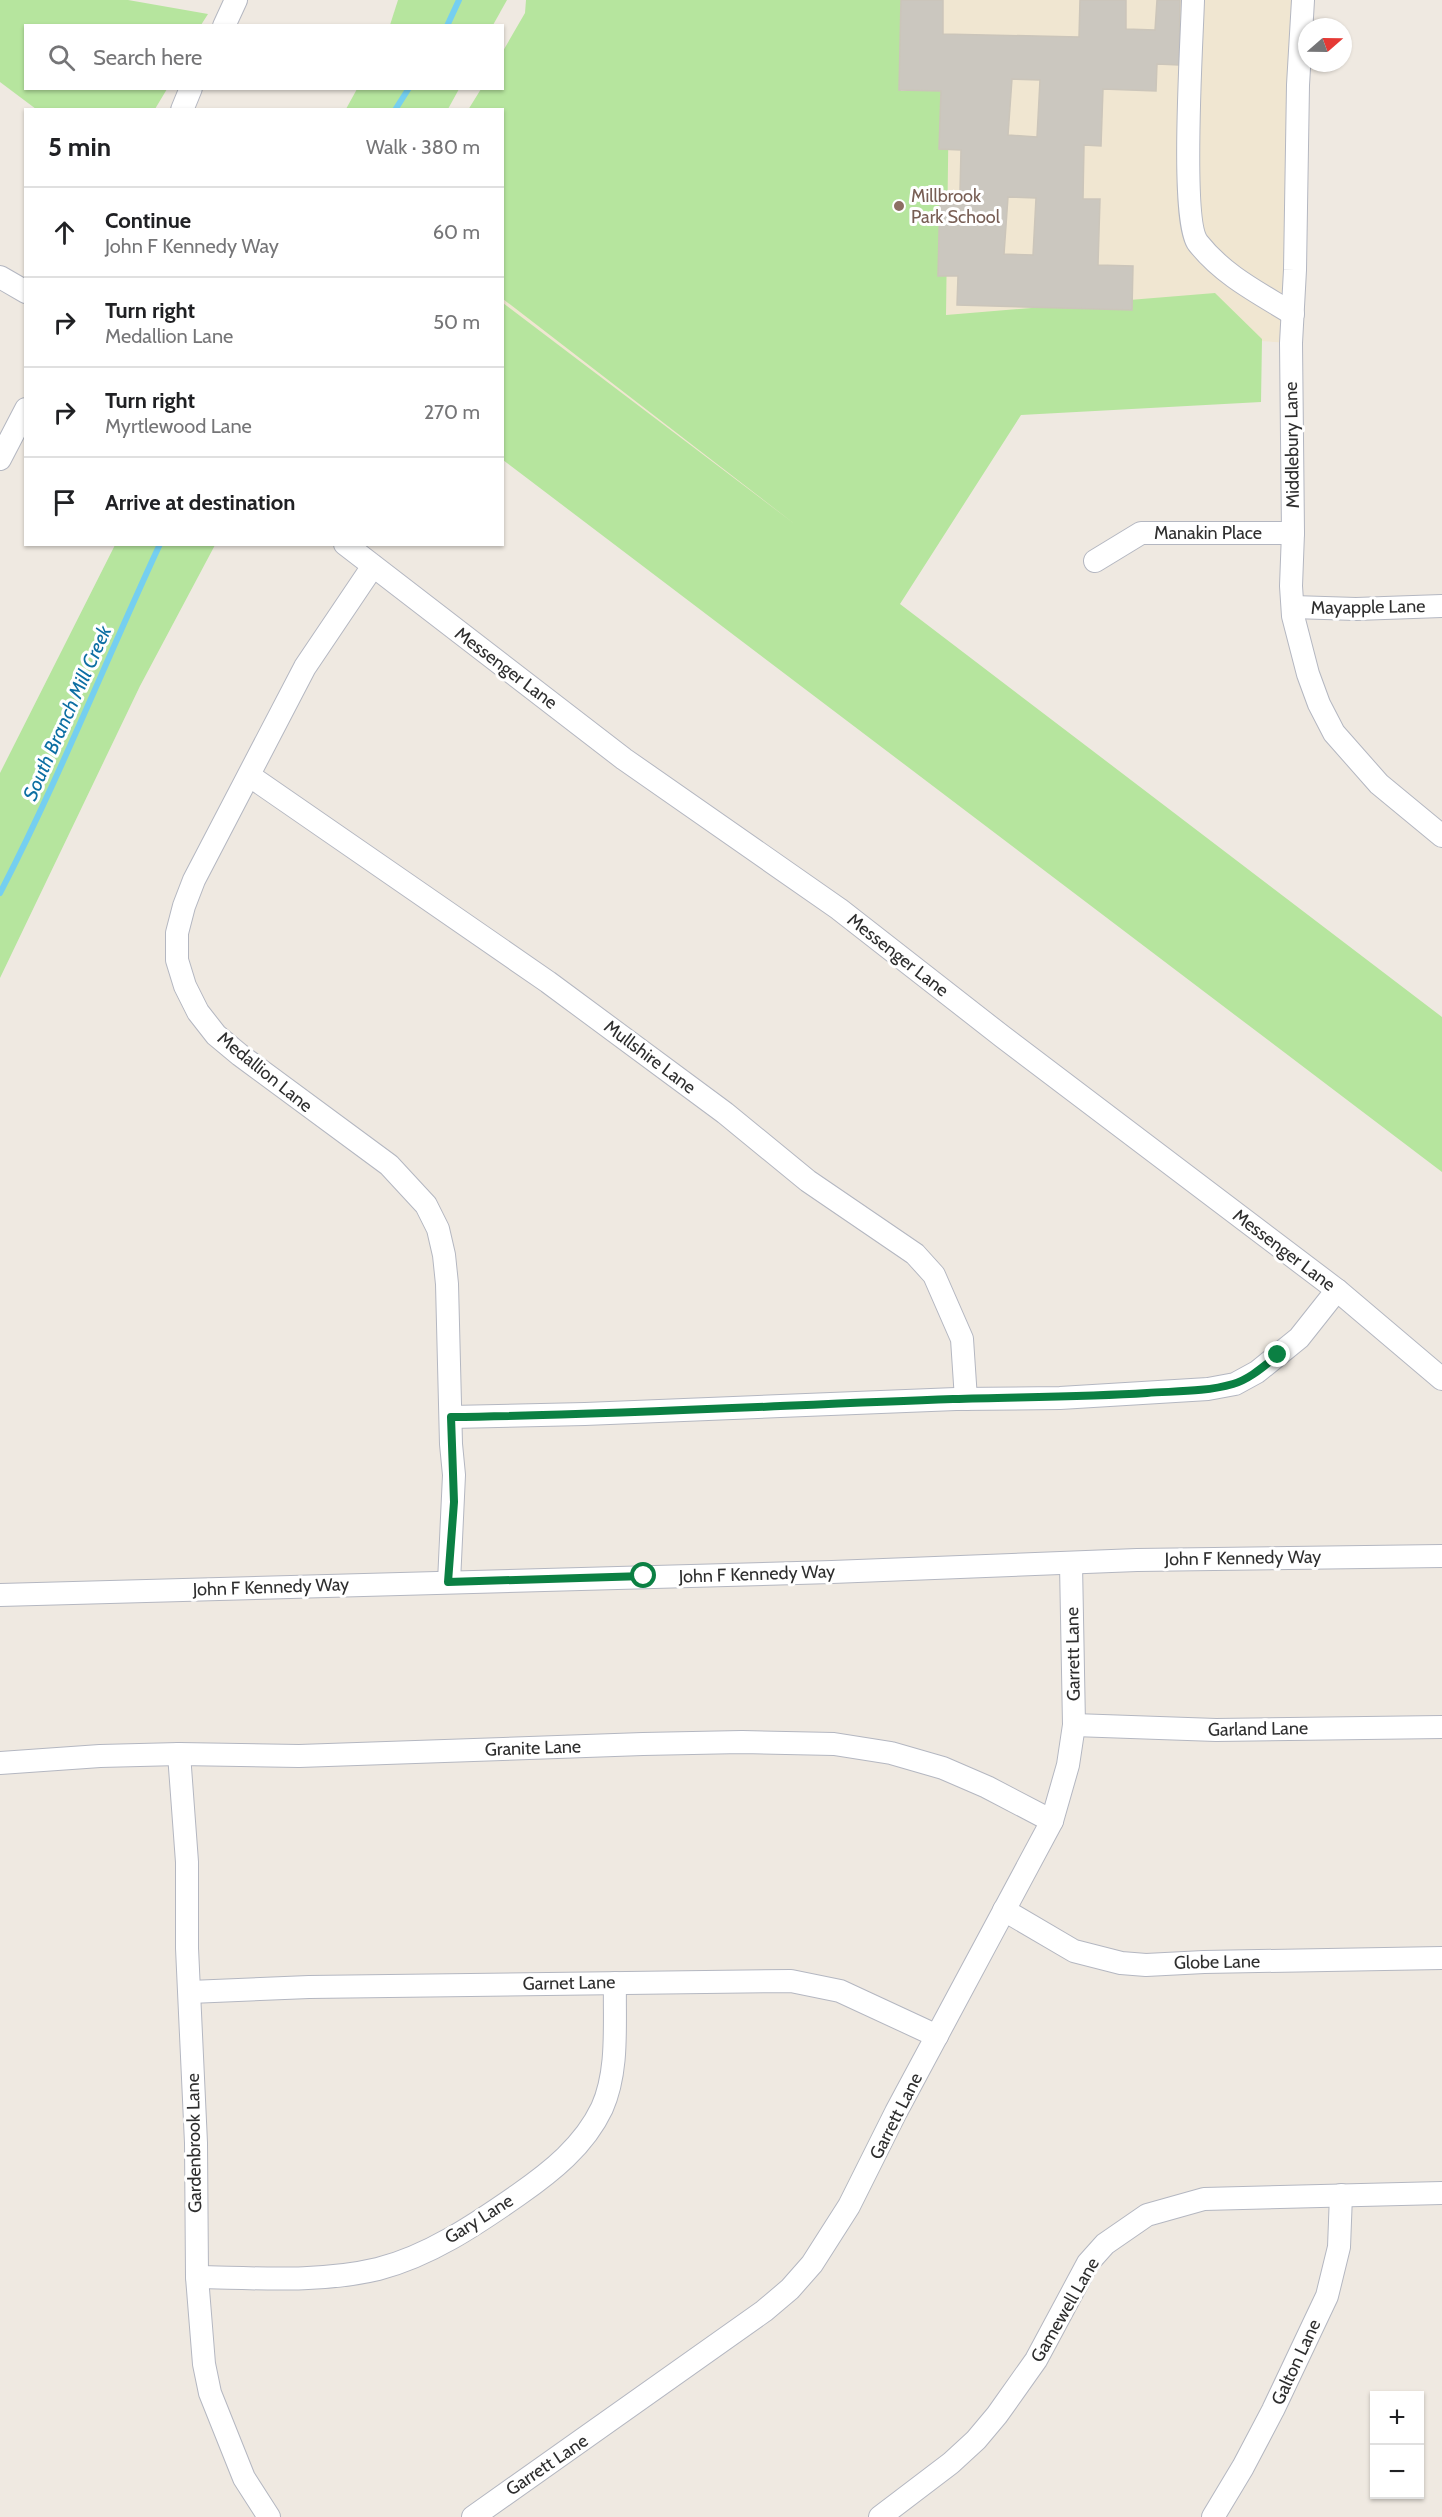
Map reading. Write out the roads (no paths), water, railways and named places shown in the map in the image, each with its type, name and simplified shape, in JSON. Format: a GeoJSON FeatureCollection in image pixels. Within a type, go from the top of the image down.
{"type":"FeatureCollection","features":[{"type":"Feature","properties":{"kind":"street"},"geometry":{"type":"LineString","coordinates":[[225,24],[236,0]]}},
{"type":"Feature","properties":{"kind":"street"},"geometry":{"type":"LineString","coordinates":[[1194,0],[1188,193],[1196,241],[1230,276],[1293,314]]}},
{"type":"Feature","properties":{"kind":"street","name":"Middlebury Lane"},"geometry":{"type":"LineString","coordinates":[[1303,0],[1291,415],[1293,533],[1291,586],[1299,645],[1319,704],[1334,733],[1379,784],[1442,836]]}},
{"type":"Feature","properties":{"kind":"street"},"geometry":{"type":"LineString","coordinates":[[183,108],[190,90]]}},
{"type":"Feature","properties":{"kind":"street"},"geometry":{"type":"LineString","coordinates":[[0,277],[24,291]]}},
{"type":"Feature","properties":{"kind":"street"},"geometry":{"type":"LineString","coordinates":[[0,459],[24,413]]}},
{"type":"Feature","properties":{"kind":"street","name":"Manakin Place"},"geometry":{"type":"LineString","coordinates":[[1095,561],[1141,532],[1293,533]]}},
{"type":"Feature","properties":{"kind":"street","name":"Messenger Lane"},"geometry":{"type":"LineString","coordinates":[[348,546],[624,759],[839,909],[1003,1037],[1337,1290],[1442,1379]]}},
{"type":"Feature","properties":{"kind":"street","name":"Medallion Lane"},"geometry":{"type":"LineString","coordinates":[[373,566],[305,667],[194,880],[177,933],[177,960],[185,986],[198,1012],[216,1035],[240,1056],[389,1165],[426,1205],[438,1229],[444,1255],[450,1347],[454,1502],[448,1582]]}},
{"type":"Feature","properties":{"kind":"street","name":"Mayapple Lane"},"geometry":{"type":"LineString","coordinates":[[1293,607],[1356,609],[1442,606]]}},
{"type":"Feature","properties":{"kind":"street","name":"Mullshire Lane"},"geometry":{"type":"LineString","coordinates":[[250,776],[548,982],[725,1113],[808,1181],[915,1254],[934,1275],[962,1339],[966,1399]]}},
{"type":"Feature","properties":{"kind":"street"},"geometry":{"type":"LineString","coordinates":[[451,1417],[966,1399],[1060,1398],[1208,1389],[1235,1383],[1257,1372],[1299,1338],[1337,1290]]}},
{"type":"Feature","properties":{"kind":"street","name":"John F Kennedy Way"},"geometry":{"type":"LineString","coordinates":[[0,1595],[1071,1564],[1137,1560],[1442,1556]]}},
{"type":"Feature","properties":{"kind":"street","name":"Garrett Lane"},"geometry":{"type":"LineString","coordinates":[[473,2517],[737,2332],[790,2289],[812,2264],[849,2206],[1052,1821],[1068,1765],[1074,1725],[1071,1564]]}},
{"type":"Feature","properties":{"kind":"street","name":"Garland Lane"},"geometry":{"type":"LineString","coordinates":[[1074,1725],[1216,1730],[1442,1727]]}},
{"type":"Feature","properties":{"kind":"street","name":"Granite Lane"},"geometry":{"type":"LineString","coordinates":[[0,1763],[100,1756],[179,1754],[310,1755],[742,1742],[834,1744],[891,1753],[943,1768],[997,1791],[1052,1821]]}},
{"type":"Feature","properties":{"kind":"street","name":"Gardenbrook Lane"},"geometry":{"type":"LineString","coordinates":[[179,1754],[187,1862],[196,2143],[197,2277],[204,2364],[210,2393],[244,2478],[269,2517]]}},
{"type":"Feature","properties":{"kind":"street","name":"Globe Lane"},"geometry":{"type":"LineString","coordinates":[[1004,1910],[1074,1951],[1121,1963],[1146,1965],[1442,1958]]}},
{"type":"Feature","properties":{"kind":"street","name":"Garnet Lane"},"geometry":{"type":"LineString","coordinates":[[190,1992],[300,1987],[761,1980],[800,1982],[840,1991],[937,2036]]}},
{"type":"Feature","properties":{"kind":"street","name":"Gary Lane"},"geometry":{"type":"LineString","coordinates":[[197,2277],[324,2277],[377,2269],[404,2261],[439,2245],[483,2219],[534,2184],[576,2148],[591,2128],[603,2106],[614,2061],[615,1983]]}},
{"type":"Feature","properties":{"kind":"street","name":"Gamewell Lane"},"geometry":{"type":"LineString","coordinates":[[880,2517],[951,2463],[997,2415],[1036,2360],[1088,2263],[1105,2244],[1147,2214],[1204,2199],[1442,2193]]}},
{"type":"Feature","properties":{"kind":"street","name":"Galton Lane"},"geometry":{"type":"LineString","coordinates":[[1213,2517],[1244,2467],[1327,2296],[1339,2247],[1341,2195]]}},
{"type":"Feature","properties":{"kind":"waterway","name":"South Branch Mill Creek"},"geometry":{"type":"LineString","coordinates":[[448,24],[459,0]]}},
{"type":"Feature","properties":{"kind":"waterway","name":"South Branch Mill Creek"},"geometry":{"type":"LineString","coordinates":[[396,108],[408,90]]}},
{"type":"Feature","properties":{"kind":"waterway","name":"South Branch Mill Creek"},"geometry":{"type":"LineString","coordinates":[[0,893],[62,763],[159,546]]}},
{"type":"Feature","properties":{"kind":"place","name":"Millbrook Park School"},"geometry":{"type":"Point","coordinates":[899,206]}}]}
